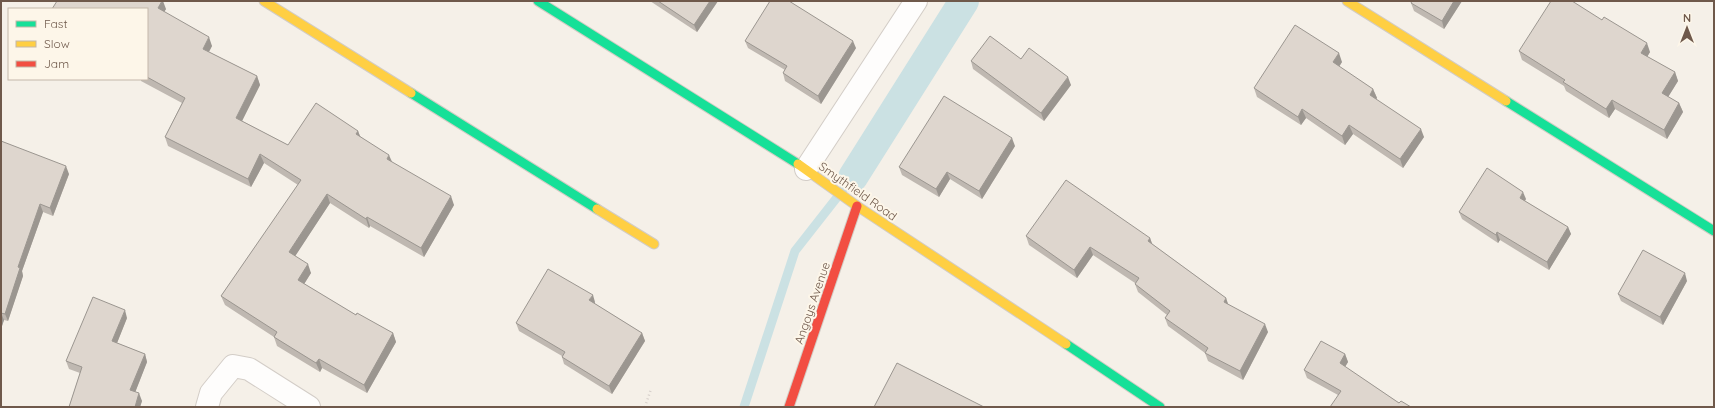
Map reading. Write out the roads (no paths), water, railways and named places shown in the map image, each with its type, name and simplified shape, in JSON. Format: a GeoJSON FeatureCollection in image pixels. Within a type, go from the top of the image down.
{"type":"FeatureCollection","features":[{"type":"Feature","properties":{"kind":"street"},"geometry":{"type":"LineString","coordinates":[[264,1],[654,244]]}},
{"type":"Feature","properties":{"kind":"street","name":"Smythfield Road"},"geometry":{"type":"LineString","coordinates":[[538,1],[806,169],[858,206],[1160,407]]}},
{"type":"Feature","properties":{"kind":"street"},"geometry":{"type":"LineString","coordinates":[[806,169],[916,1]]}},
{"type":"Feature","properties":{"kind":"street"},"geometry":{"type":"LineString","coordinates":[[1347,1],[1714,231]]}},
{"type":"Feature","properties":{"kind":"street","name":"Angoys Avenue"},"geometry":{"type":"LineString","coordinates":[[789,407],[858,206]]}},
{"type":"Feature","properties":{"kind":"street"},"geometry":{"type":"LineString","coordinates":[[207,407],[211,394],[233,366],[249,369],[310,407]]}},
{"type":"Feature","properties":{"kind":"waterway"},"geometry":{"type":"LineString","coordinates":[[853,177],[964,1]]}},
{"type":"Feature","properties":{"kind":"waterway"},"geometry":{"type":"LineString","coordinates":[[744,407],[795,251],[853,177]]}}]}
